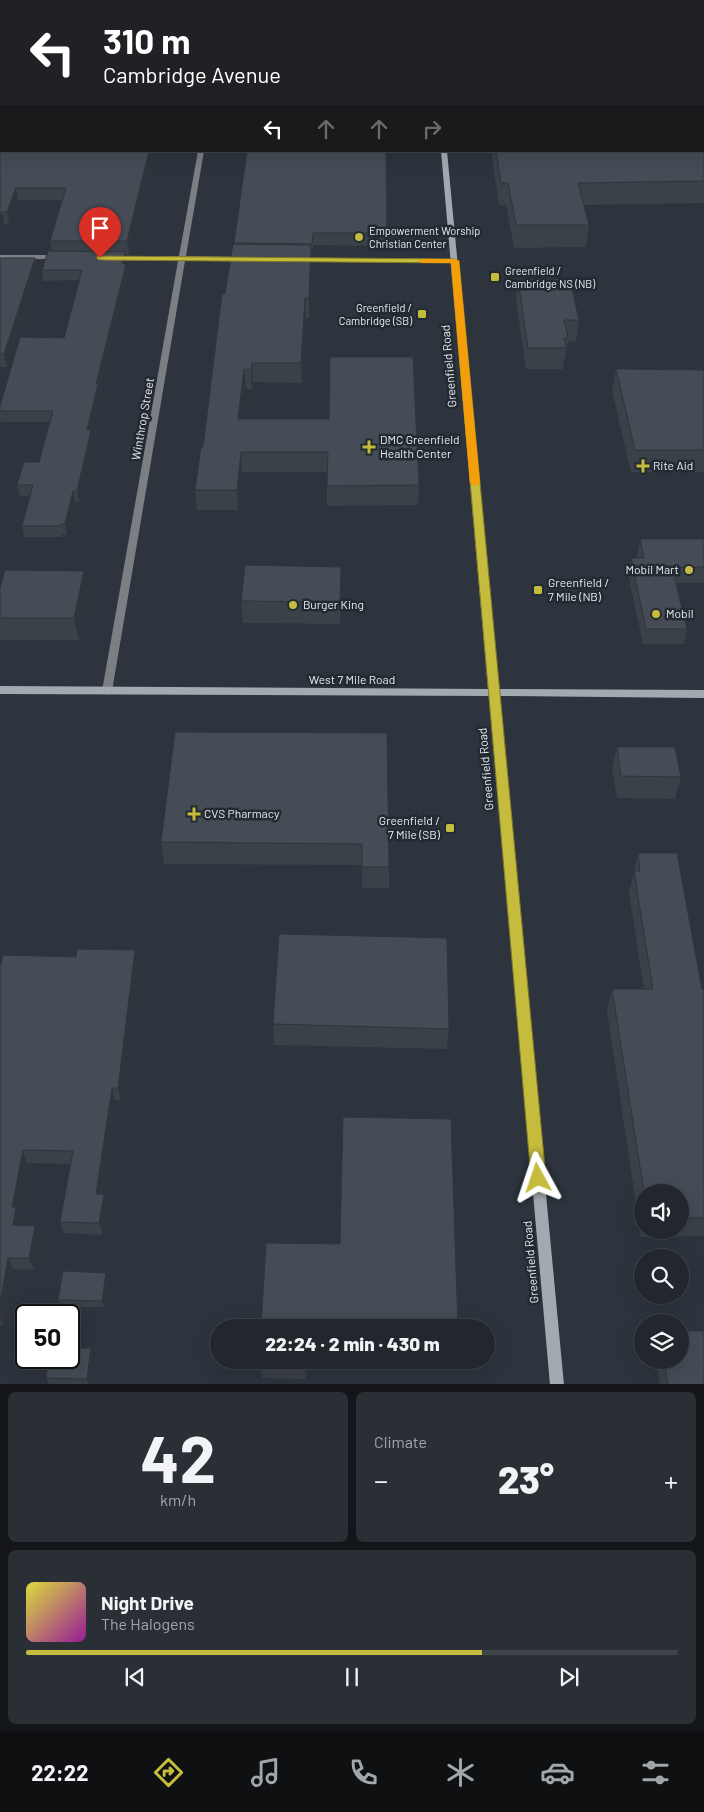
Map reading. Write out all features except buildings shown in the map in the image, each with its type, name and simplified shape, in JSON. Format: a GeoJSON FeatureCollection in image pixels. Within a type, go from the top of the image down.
{"type":"FeatureCollection","features":[{"type":"Feature","properties":{"kind":"main road","name":"Greenfield Road"},"geometry":{"type":"LineString","coordinates":[[444,152],[557,1384]]}},
{"type":"Feature","properties":{"kind":"main road","name":"West 7 Mile Road"},"geometry":{"type":"LineString","coordinates":[[0,690],[704,694]]}},
{"type":"Feature","properties":{"kind":"street","name":"Winthrop Street"},"geometry":{"type":"LineString","coordinates":[[108,691],[200,152]]}},
{"type":"Feature","properties":{"kind":"street"},"geometry":{"type":"LineString","coordinates":[[0,257],[70,258]]}},
{"type":"Feature","properties":{"kind":"street"},"geometry":{"type":"LineString","coordinates":[[109,258],[257,259]]}},
{"type":"Feature","properties":{"kind":"street"},"geometry":{"type":"LineString","coordinates":[[287,260],[455,261]]}},
{"type":"Feature","properties":{"kind":"slow traffic"},"geometry":{"type":"LineString","coordinates":[[422,261],[455,261],[475,483]]}},
{"type":"Feature","properties":{"kind":"place","name":"Empowerment Worship Christian Center"},"geometry":{"type":"Point","coordinates":[359,237]}},
{"type":"Feature","properties":{"kind":"place","name":"Greenfield / Cambridge NS (NB)"},"geometry":{"type":"Point","coordinates":[495,277]}},
{"type":"Feature","properties":{"kind":"place","name":"Greenfield / Cambridge (SB)"},"geometry":{"type":"Point","coordinates":[422,314]}},
{"type":"Feature","properties":{"kind":"place","name":"DMC Greenfield Health Center"},"geometry":{"type":"Point","coordinates":[369,447]}},
{"type":"Feature","properties":{"kind":"place","name":"Rite Aid"},"geometry":{"type":"Point","coordinates":[643,466]}},
{"type":"Feature","properties":{"kind":"place","name":"Mobil Mart"},"geometry":{"type":"Point","coordinates":[689,570]}},
{"type":"Feature","properties":{"kind":"place","name":"Greenfield / 7 Mile (NB)"},"geometry":{"type":"Point","coordinates":[538,590]}},
{"type":"Feature","properties":{"kind":"place","name":"Burger King"},"geometry":{"type":"Point","coordinates":[293,605]}},
{"type":"Feature","properties":{"kind":"place","name":"Mobil"},"geometry":{"type":"Point","coordinates":[656,614]}},
{"type":"Feature","properties":{"kind":"place","name":"CVS Pharmacy"},"geometry":{"type":"Point","coordinates":[194,814]}},
{"type":"Feature","properties":{"kind":"place","name":"Greenfield / 7 Mile (SB)"},"geometry":{"type":"Point","coordinates":[450,828]}},
{"type":"Feature","properties":{"kind":"route"},"geometry":{"type":"LineString","coordinates":[[100,258],[455,261],[538,1178]]}}]}
